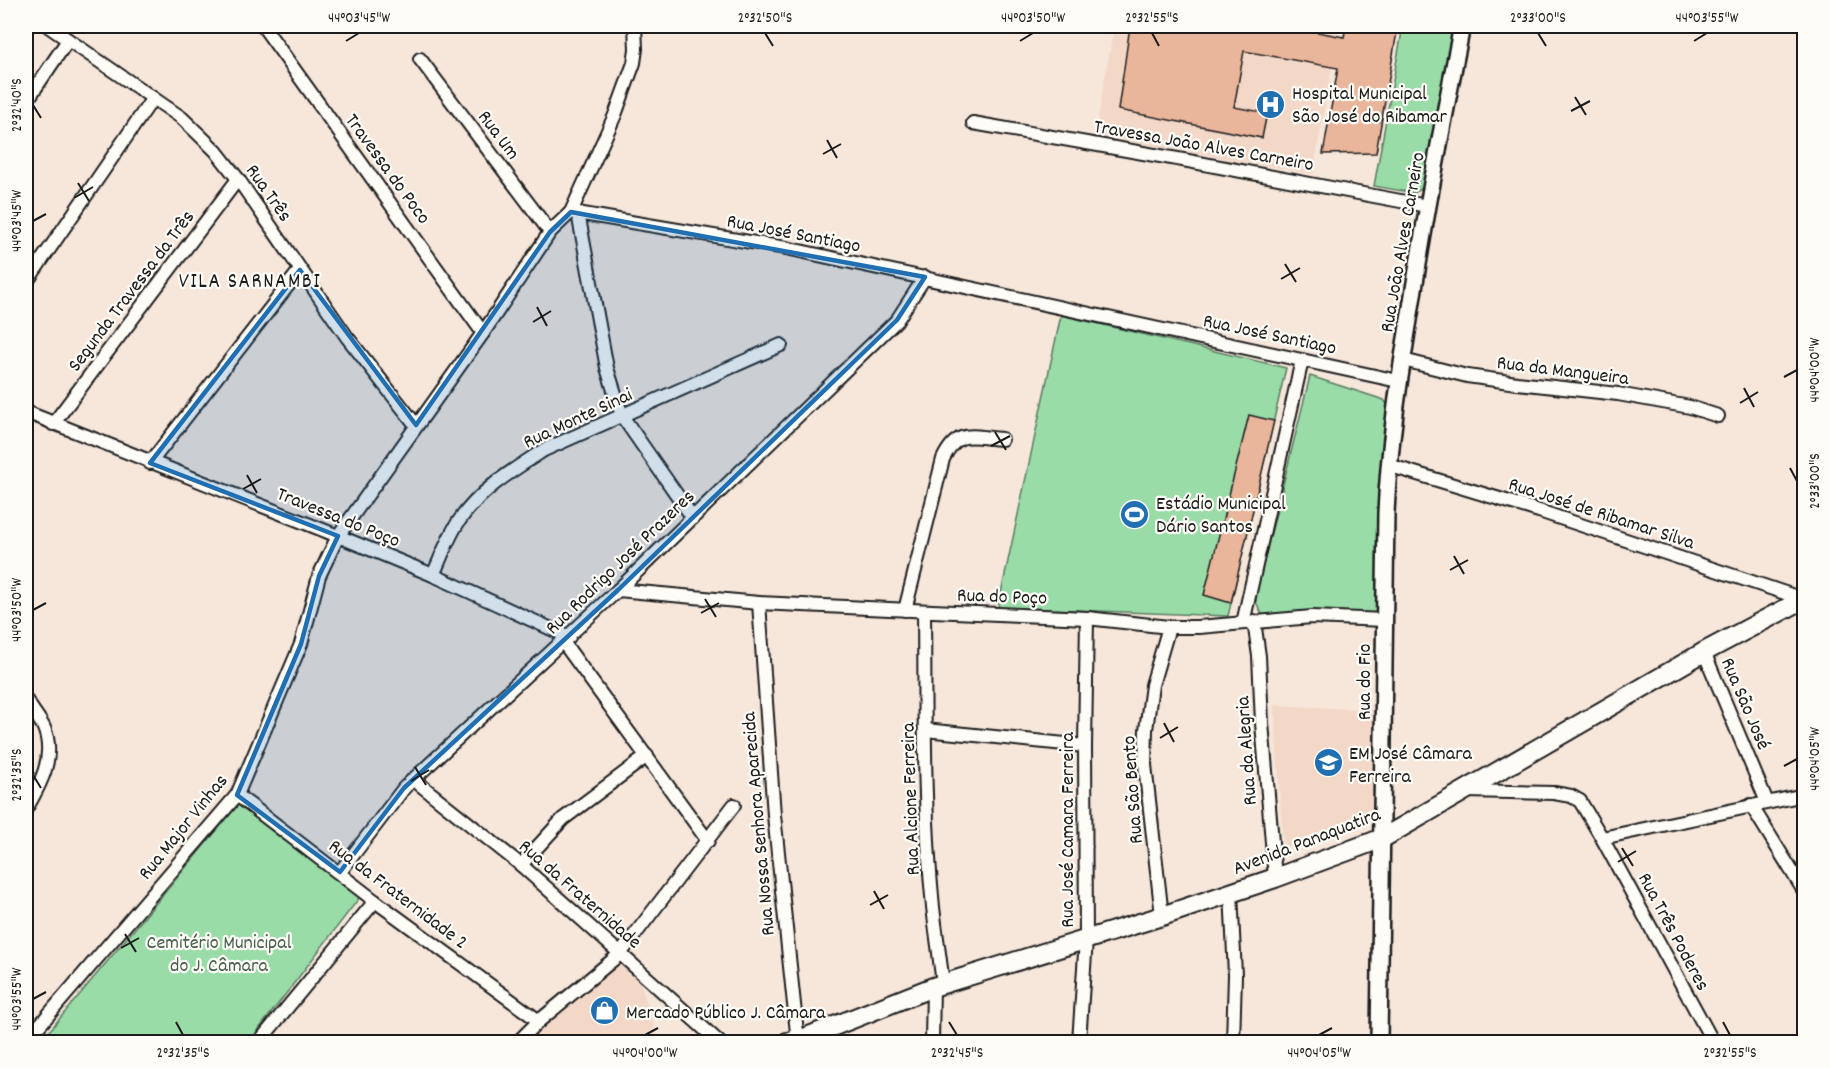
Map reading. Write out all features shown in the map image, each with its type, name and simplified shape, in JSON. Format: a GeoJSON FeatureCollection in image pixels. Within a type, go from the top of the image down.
{"type":"FeatureCollection","features":[{"type":"Feature","properties":{"kind":"main road","name":"Avenida Panaquatira"},"geometry":{"type":"LineString","coordinates":[[795,1042],[938,986],[1162,916],[1383,838],[1704,652],[1804,599]]}},
{"type":"Feature","properties":{"kind":"street","name":"Rua Três"},"geometry":{"type":"LineString","coordinates":[[48,26],[182,118],[201,135],[238,179],[347,337],[416,425]]}},
{"type":"Feature","properties":{"kind":"street","name":"Travessa do Poco"},"geometry":{"type":"LineString","coordinates":[[263,26],[483,333]]}},
{"type":"Feature","properties":{"kind":"street"},"geometry":{"type":"LineString","coordinates":[[338,536],[483,333],[550,232],[575,213],[634,63],[635,26]]}},
{"type":"Feature","properties":{"kind":"street","name":"Rua João Alves Carneiro"},"geometry":{"type":"LineString","coordinates":[[1403,360],[1427,206],[1462,26]]}},
{"type":"Feature","properties":{"kind":"street"},"geometry":{"type":"LineString","coordinates":[[26,102],[68,40]]}},
{"type":"Feature","properties":{"kind":"street","name":"Rua Um"},"geometry":{"type":"LineString","coordinates":[[420,59],[550,232]]}},
{"type":"Feature","properties":{"kind":"street"},"geometry":{"type":"LineString","coordinates":[[26,284],[153,98]]}},
{"type":"Feature","properties":{"kind":"street","name":"Travessa João Alves Carneiro"},"geometry":{"type":"LineString","coordinates":[[973,123],[1427,206]]}},
{"type":"Feature","properties":{"kind":"street","name":"Segunda Travessa da Três"},"geometry":{"type":"LineString","coordinates":[[53,424],[238,179]]}},
{"type":"Feature","properties":{"kind":"street"},"geometry":{"type":"LineString","coordinates":[[575,213],[607,368],[622,416],[693,518]]}},
{"type":"Feature","properties":{"kind":"street","name":"Rua José Santiago"},"geometry":{"type":"LineString","coordinates":[[575,213],[786,248],[1398,381]]}},
{"type":"Feature","properties":{"kind":"street"},"geometry":{"type":"LineString","coordinates":[[150,463],[300,270]]}},
{"type":"Feature","properties":{"kind":"street","name":"Rua Rodrigo José Prazeres"},"geometry":{"type":"LineString","coordinates":[[340,872],[390,804],[413,779],[618,590],[897,320],[926,277]]}},
{"type":"Feature","properties":{"kind":"street","name":"Rua Monte Sinai"},"geometry":{"type":"LineString","coordinates":[[433,575],[458,522],[485,492],[509,473],[544,450],[782,345]]}},
{"type":"Feature","properties":{"kind":"street"},"geometry":{"type":"LineString","coordinates":[[1248,622],[1302,360]]}},
{"type":"Feature","properties":{"kind":"street","name":"Rua do Fio"},"geometry":{"type":"LineString","coordinates":[[1379,1042],[1388,465],[1398,381],[1403,360]]}},
{"type":"Feature","properties":{"kind":"street","name":"Rua da Mangueira"},"geometry":{"type":"LineString","coordinates":[[1403,360],[1467,376],[1517,384],[1618,394],[1690,407],[1718,416]]}},
{"type":"Feature","properties":{"kind":"street","name":"Travessa do Poço"},"geometry":{"type":"LineString","coordinates":[[26,412],[433,575],[566,639],[708,841]]}},
{"type":"Feature","properties":{"kind":"street"},"geometry":{"type":"LineString","coordinates":[[905,610],[943,459],[951,443],[961,437],[1002,439]]}},
{"type":"Feature","properties":{"kind":"street","name":"Rua José de Ribamar Silva"},"geometry":{"type":"LineString","coordinates":[[1388,465],[1539,511],[1804,599]]}},
{"type":"Feature","properties":{"kind":"street","name":"Rua Major Vinhas"},"geometry":{"type":"LineString","coordinates":[[26,1041],[237,795],[301,644],[319,576],[338,536]]}},
{"type":"Feature","properties":{"kind":"street","name":"Rua do Poço"},"geometry":{"type":"LineString","coordinates":[[618,590],[759,603],[1087,618],[1169,627],[1199,627],[1312,617],[1384,620]]}},
{"type":"Feature","properties":{"kind":"street","name":"Rua Nossa Senhora Aparecida"},"geometry":{"type":"LineString","coordinates":[[759,603],[774,815],[795,1042]]}},
{"type":"Feature","properties":{"kind":"street","name":"Rua Alcione Ferreira"},"geometry":{"type":"LineString","coordinates":[[924,611],[925,730],[938,986],[932,1042]]}},
{"type":"Feature","properties":{"kind":"street","name":"Rua José Camara Ferreira"},"geometry":{"type":"LineString","coordinates":[[1079,1042],[1086,939],[1087,618]]}},
{"type":"Feature","properties":{"kind":"street","name":"Rua da Alegria"},"geometry":{"type":"LineString","coordinates":[[1248,622],[1259,656],[1262,723],[1275,878]]}},
{"type":"Feature","properties":{"kind":"street","name":"Rua São Bento"},"geometry":{"type":"LineString","coordinates":[[1162,916],[1145,765],[1146,730],[1152,686],[1169,627]]}},
{"type":"Feature","properties":{"kind":"street","name":"Rua São José"},"geometry":{"type":"LineString","coordinates":[[1704,652],[1767,802]]}},
{"type":"Feature","properties":{"kind":"street"},"geometry":{"type":"LineString","coordinates":[[26,700],[44,729],[48,754],[41,783],[26,809]]}},
{"type":"Feature","properties":{"kind":"street"},"geometry":{"type":"LineString","coordinates":[[925,730],[1085,746]]}},
{"type":"Feature","properties":{"kind":"street"},"geometry":{"type":"LineString","coordinates":[[521,865],[563,819],[647,756]]}},
{"type":"Feature","properties":{"kind":"street","name":"Rua da Fraternidade"},"geometry":{"type":"LineString","coordinates":[[413,779],[521,865],[719,1042]]}},
{"type":"Feature","properties":{"kind":"street","name":"Rua Três Poderes"},"geometry":{"type":"LineString","coordinates":[[1465,791],[1554,793],[1571,796],[1580,801],[1713,1042]]}},
{"type":"Feature","properties":{"kind":"street","name":"Rua da Fraternidade 2"},"geometry":{"type":"LineString","coordinates":[[237,795],[539,1021]]}},
{"type":"Feature","properties":{"kind":"street"},"geometry":{"type":"LineString","coordinates":[[1602,838],[1804,795]]}},
{"type":"Feature","properties":{"kind":"street"},"geometry":{"type":"LineString","coordinates":[[518,1042],[539,1021],[621,954],[734,805]]}},
{"type":"Feature","properties":{"kind":"street"},"geometry":{"type":"LineString","coordinates":[[1751,805],[1804,891]]}},
{"type":"Feature","properties":{"kind":"street"},"geometry":{"type":"LineString","coordinates":[[1231,892],[1235,975],[1233,1042]]}},
{"type":"Feature","properties":{"kind":"street"},"geometry":{"type":"LineString","coordinates":[[259,1042],[375,900]]}},
{"type":"Feature","properties":{"kind":"highlighted area"},"geometry":{"type":"Polygon","coordinates":[[[571,212],[925,277],[897,320],[618,590],[404,788],[340,872],[237,795],[301,644],[319,576],[338,536],[150,463],[300,270],[416,425],[550,232],[571,212]]]}},
{"type":"Feature","properties":{"kind":"shaded area","name":"Hospital Municipal São José do Ribamar"},"geometry":{"type":"Polygon","coordinates":[[[1114,26],[1130,26],[1121,76],[1150,81],[1122,83],[1118,110],[1262,137],[1267,113],[1181,97],[1194,88],[1236,96],[1244,51],[1327,66],[1332,35],[1313,31],[1313,26],[1339,26],[1313,174],[1095,135],[1114,26]]]}},
{"type":"Feature","properties":{"kind":"shaded area","name":"EM José Câmara Ferreira"},"geometry":{"type":"Polygon","coordinates":[[[1274,705],[1379,710],[1377,816],[1283,848],[1274,705]]]}},
{"type":"Feature","properties":{"kind":"shaded area","name":"Mercado Público J. Câmara"},"geometry":{"type":"Polygon","coordinates":[[[625,965],[638,975],[659,1042],[541,1042],[538,1033],[584,989],[625,965]]]}},
{"type":"Feature","properties":{"kind":"green space"},"geometry":{"type":"Polygon","coordinates":[[[1403,26],[1454,26],[1423,188],[1414,193],[1374,186],[1403,26]]]}},
{"type":"Feature","properties":{"kind":"green space","name":"Estádio Municipal Dário Santos"},"geometry":{"type":"Polygon","coordinates":[[[1061,315],[1286,368],[1228,616],[998,607],[1061,315]]]}},
{"type":"Feature","properties":{"kind":"green space"},"geometry":{"type":"Polygon","coordinates":[[[1310,376],[1384,400],[1389,407],[1381,612],[1375,618],[1266,615],[1262,614],[1256,602],[1256,594],[1310,376]]]}},
{"type":"Feature","properties":{"kind":"green space","name":"Cemitério Municipal do J. Câmara"},"geometry":{"type":"Polygon","coordinates":[[[238,805],[360,897],[249,1042],[65,1042],[45,1036],[238,805]]]}},
{"type":"Feature","properties":{"kind":"building"},"geometry":{"type":"Polygon","coordinates":[[[1130,26],[1313,26],[1312,31],[1344,37],[1346,26],[1398,26],[1376,153],[1323,154],[1338,68],[1244,51],[1234,107],[1267,113],[1262,138],[1118,110],[1130,26]]]}},
{"type":"Feature","properties":{"kind":"building"},"geometry":{"type":"Polygon","coordinates":[[[1249,415],[1274,421],[1231,603],[1204,595],[1249,415]]]}},
{"type":"Feature","properties":{"kind":"place","name":"Hospital Municipal São José do Ribamar"},"geometry":{"type":"Point","coordinates":[1271,104]}},
{"type":"Feature","properties":{"kind":"place","name":"Estádio Municipal Dário Santos"},"geometry":{"type":"Point","coordinates":[1135,514]}},
{"type":"Feature","properties":{"kind":"place","name":"EM José Câmara Ferreira"},"geometry":{"type":"Point","coordinates":[1328,763]}},
{"type":"Feature","properties":{"kind":"place","name":"Mercado Público J. Câmara"},"geometry":{"type":"Point","coordinates":[605,1011]}},
{"type":"Feature","properties":{"kind":"district","name":"VILA SARNAMBI"},"geometry":{"type":"Point","coordinates":[250,280]}}]}
